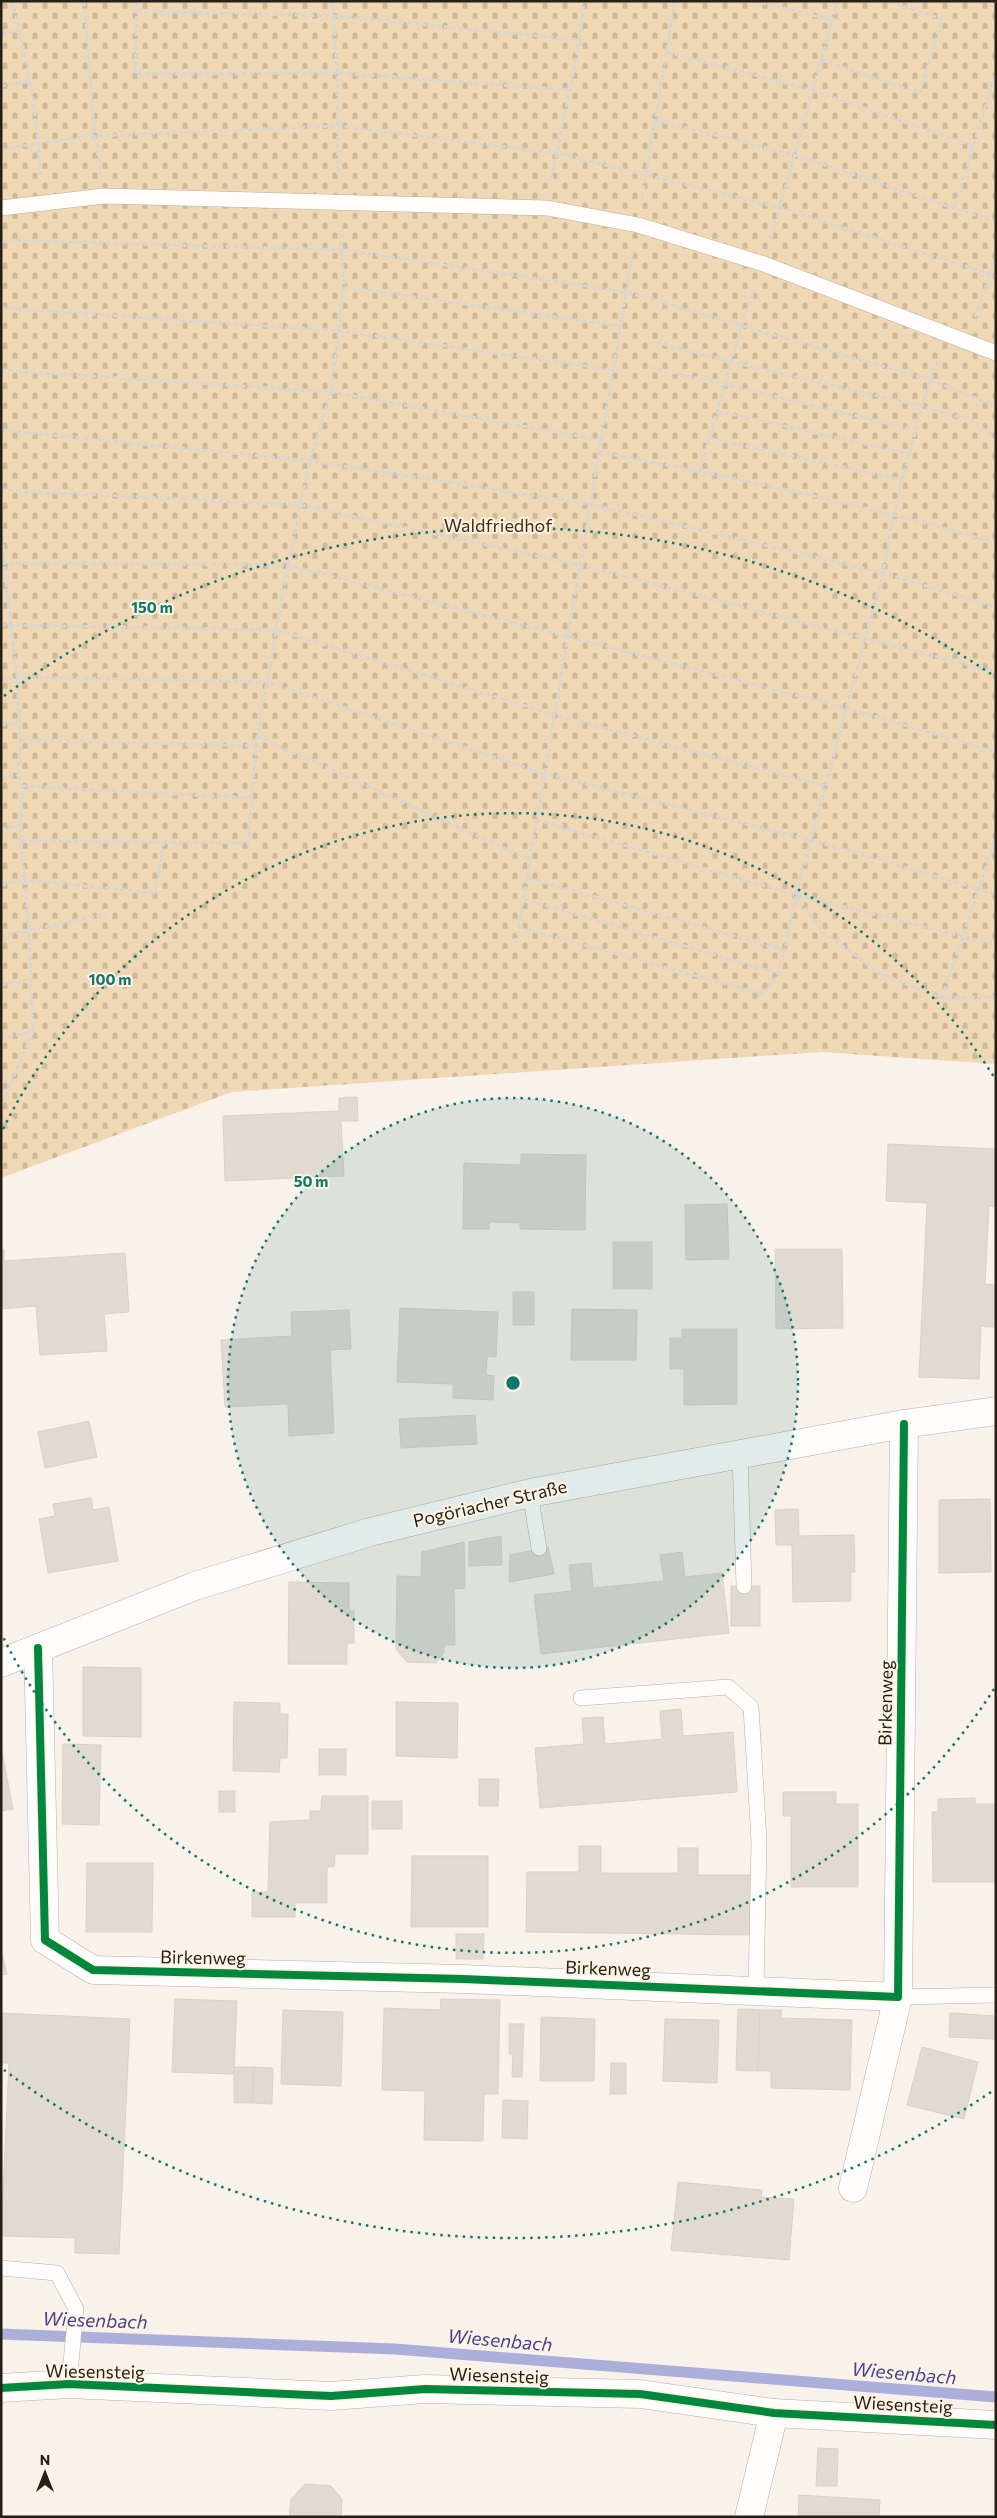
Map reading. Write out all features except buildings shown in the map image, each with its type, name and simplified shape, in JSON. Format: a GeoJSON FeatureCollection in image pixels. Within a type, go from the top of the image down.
{"type":"FeatureCollection","features":[{"type":"Feature","properties":{"kind":"street","name":"Pogöriacher Straße"},"geometry":{"type":"LineString","coordinates":[[1,1663],[204,1584],[370,1532],[530,1493],[904,1424],[996,1411]]}},
{"type":"Feature","properties":{"kind":"street","name":"Birkenweg"},"geometry":{"type":"LineString","coordinates":[[853,2188],[898,1997],[904,1424]]}},
{"type":"Feature","properties":{"kind":"street","name":"Birkenweg"},"geometry":{"type":"LineString","coordinates":[[38,1648],[45,1940],[92,1970],[463,1979],[756,1989],[898,1997]]}},
{"type":"Feature","properties":{"kind":"street","name":"Wiesensteig"},"geometry":{"type":"LineString","coordinates":[[1,2388],[68,2384],[331,2396],[425,2389],[640,2394],[774,2413],[996,2425]]}},
{"type":"Feature","properties":{"kind":"street"},"geometry":{"type":"LineString","coordinates":[[749,2517],[774,2413]]}},
{"type":"Feature","properties":{"kind":"lane"},"geometry":{"type":"LineString","coordinates":[[1,208],[104,196],[546,208],[638,225],[764,264],[996,353]]}},
{"type":"Feature","properties":{"kind":"lane"},"geometry":{"type":"LineString","coordinates":[[740,1454],[744,1586]]}},
{"type":"Feature","properties":{"kind":"lane"},"geometry":{"type":"LineString","coordinates":[[530,1493],[539,1548]]}},
{"type":"Feature","properties":{"kind":"lane"},"geometry":{"type":"LineString","coordinates":[[581,1698],[728,1687],[751,1708],[759,1841],[756,1989]]}},
{"type":"Feature","properties":{"kind":"lane"},"geometry":{"type":"LineString","coordinates":[[898,1997],[996,1995]]}},
{"type":"Feature","properties":{"kind":"lane","name":"Wiesensteig"},"geometry":{"type":"LineString","coordinates":[[1,2268],[57,2273],[76,2309],[68,2384]]}},
{"type":"Feature","properties":{"kind":"path"},"geometry":{"type":"LineString","coordinates":[[12,1],[30,81],[39,143],[41,203]]}},
{"type":"Feature","properties":{"kind":"path"},"geometry":{"type":"LineString","coordinates":[[84,1],[95,136],[104,196]]}},
{"type":"Feature","properties":{"kind":"path"},"geometry":{"type":"LineString","coordinates":[[137,1],[135,74],[337,73],[570,90]]}},
{"type":"Feature","properties":{"kind":"path"},"geometry":{"type":"LineString","coordinates":[[21,841],[248,843],[250,798],[257,736],[300,505],[310,461],[331,392],[340,331],[344,287],[344,250],[338,201],[337,73],[334,1]]}},
{"type":"Feature","properties":{"kind":"path"},"geometry":{"type":"LineString","coordinates":[[546,208],[580,40],[584,1]]}},
{"type":"Feature","properties":{"kind":"path"},"geometry":{"type":"LineString","coordinates":[[516,943],[675,1]]}},
{"type":"Feature","properties":{"kind":"path"},"geometry":{"type":"LineString","coordinates":[[754,1],[832,20]]}},
{"type":"Feature","properties":{"kind":"path"},"geometry":{"type":"LineString","coordinates":[[821,60],[920,92],[942,19],[887,1]]}},
{"type":"Feature","properties":{"kind":"path"},"geometry":{"type":"LineString","coordinates":[[137,11],[334,16],[580,40]]}},
{"type":"Feature","properties":{"kind":"path"},"geometry":{"type":"LineString","coordinates":[[1,34],[20,30]]}},
{"type":"Feature","properties":{"kind":"path"},"geometry":{"type":"LineString","coordinates":[[667,52],[812,90],[973,146]]}},
{"type":"Feature","properties":{"kind":"path"},"geometry":{"type":"LineString","coordinates":[[954,209],[996,72]]}},
{"type":"Feature","properties":{"kind":"path"},"geometry":{"type":"LineString","coordinates":[[1,86],[30,81]]}},
{"type":"Feature","properties":{"kind":"path"},"geometry":{"type":"LineString","coordinates":[[655,120],[794,155],[996,222]]}},
{"type":"Feature","properties":{"kind":"path"},"geometry":{"type":"LineString","coordinates":[[1,150],[95,136],[338,126],[556,153],[780,208],[996,276]]}},
{"type":"Feature","properties":{"kind":"path"},"geometry":{"type":"LineString","coordinates":[[1,240],[344,250],[626,292],[930,380],[996,406]]}},
{"type":"Feature","properties":{"kind":"path"},"geometry":{"type":"LineString","coordinates":[[967,342],[996,257]]}},
{"type":"Feature","properties":{"kind":"path"},"geometry":{"type":"LineString","coordinates":[[344,287],[620,326]]}},
{"type":"Feature","properties":{"kind":"path"},"geometry":{"type":"LineString","coordinates":[[1,308],[340,331],[613,370]]}},
{"type":"Feature","properties":{"kind":"path"},"geometry":{"type":"LineString","coordinates":[[519,927],[762,994],[780,974],[796,895],[883,573],[894,514],[922,406],[947,334]]}},
{"type":"Feature","properties":{"kind":"path"},"geometry":{"type":"LineString","coordinates":[[656,342],[732,362],[922,406],[972,421],[996,438]]}},
{"type":"Feature","properties":{"kind":"path"},"geometry":{"type":"LineString","coordinates":[[650,368],[916,430]]}},
{"type":"Feature","properties":{"kind":"path"},"geometry":{"type":"LineString","coordinates":[[1,370],[331,392],[601,440]]}},
{"type":"Feature","properties":{"kind":"path"},"geometry":{"type":"LineString","coordinates":[[717,411],[910,454]]}},
{"type":"Feature","properties":{"kind":"path"},"geometry":{"type":"LineString","coordinates":[[1,430],[310,461],[590,504],[883,573],[996,607]]}},
{"type":"Feature","properties":{"kind":"path"},"geometry":{"type":"LineString","coordinates":[[709,438],[903,480]]}},
{"type":"Feature","properties":{"kind":"path"},"geometry":{"type":"LineString","coordinates":[[599,452],[700,471],[894,514],[996,543]]}},
{"type":"Feature","properties":{"kind":"path"},"geometry":{"type":"LineString","coordinates":[[1,490],[300,505],[580,565],[866,637],[996,672]]}},
{"type":"Feature","properties":{"kind":"path"},"geometry":{"type":"LineString","coordinates":[[1,507],[3,563],[17,677],[20,740],[18,775],[22,786],[20,825],[29,931],[33,1032],[5,1097],[1,1097]]}},
{"type":"Feature","properties":{"kind":"path"},"geometry":{"type":"LineString","coordinates":[[3,563],[288,565],[846,708],[996,752]]}},
{"type":"Feature","properties":{"kind":"path"},"geometry":{"type":"LineString","coordinates":[[1,625],[277,630],[555,715],[825,786]]}},
{"type":"Feature","properties":{"kind":"path"},"geometry":{"type":"LineString","coordinates":[[1,680],[17,677],[267,682],[545,774],[811,840],[996,894]]}},
{"type":"Feature","properties":{"kind":"path"},"geometry":{"type":"LineString","coordinates":[[1,725],[18,722]]}},
{"type":"Feature","properties":{"kind":"path"},"geometry":{"type":"LineString","coordinates":[[257,736],[530,860]]}},
{"type":"Feature","properties":{"kind":"path"},"geometry":{"type":"LineString","coordinates":[[20,740],[257,746]]}},
{"type":"Feature","properties":{"kind":"path"},"geometry":{"type":"LineString","coordinates":[[1,778],[18,775]]}},
{"type":"Feature","properties":{"kind":"path"},"geometry":{"type":"LineString","coordinates":[[22,786],[250,798]]}},
{"type":"Feature","properties":{"kind":"path"},"geometry":{"type":"LineString","coordinates":[[537,820],[796,895],[964,935],[996,945]]}},
{"type":"Feature","properties":{"kind":"path"},"geometry":{"type":"LineString","coordinates":[[1,830],[20,825]]}},
{"type":"Feature","properties":{"kind":"path"},"geometry":{"type":"LineString","coordinates":[[942,998],[996,838]]}},
{"type":"Feature","properties":{"kind":"path"},"geometry":{"type":"LineString","coordinates":[[1,885],[24,880],[155,893],[164,841]]}},
{"type":"Feature","properties":{"kind":"path"},"geometry":{"type":"LineString","coordinates":[[528,878],[784,950]]}},
{"type":"Feature","properties":{"kind":"path"},"geometry":{"type":"LineString","coordinates":[[796,895],[823,932],[880,974],[942,998],[996,997]]}},
{"type":"Feature","properties":{"kind":"path"},"geometry":{"type":"LineString","coordinates":[[523,899],[780,974]]}},
{"type":"Feature","properties":{"kind":"path"},"geometry":{"type":"LineString","coordinates":[[1,936],[107,914]]}},
{"type":"Feature","properties":{"kind":"path"},"geometry":{"type":"LineString","coordinates":[[1,985],[30,980]]}},
{"type":"Feature","properties":{"kind":"path"},"geometry":{"type":"LineString","coordinates":[[1,1038],[33,1032]]}},
{"type":"Feature","properties":{"kind":"green space","name":"Waldfriedhof"},"geometry":{"type":"Polygon","coordinates":[[[1,1],[996,1],[996,1064],[821,1052],[232,1092],[1,1178],[1,1]]]}},
{"type":"Feature","properties":{"kind":"waterway","name":"Wiesenbach"},"geometry":{"type":"LineString","coordinates":[[1,2334],[395,2349],[996,2397]]}},
{"type":"Feature","properties":{"kind":"cycle path"},"geometry":{"type":"LineString","coordinates":[[38,1648],[45,1940],[93,1970],[463,1979],[898,1997],[904,1424]]}},
{"type":"Feature","properties":{"kind":"cycle path"},"geometry":{"type":"LineString","coordinates":[[1,2388],[69,2384],[331,2396],[425,2389],[640,2394],[774,2413],[996,2425]]}}]}
